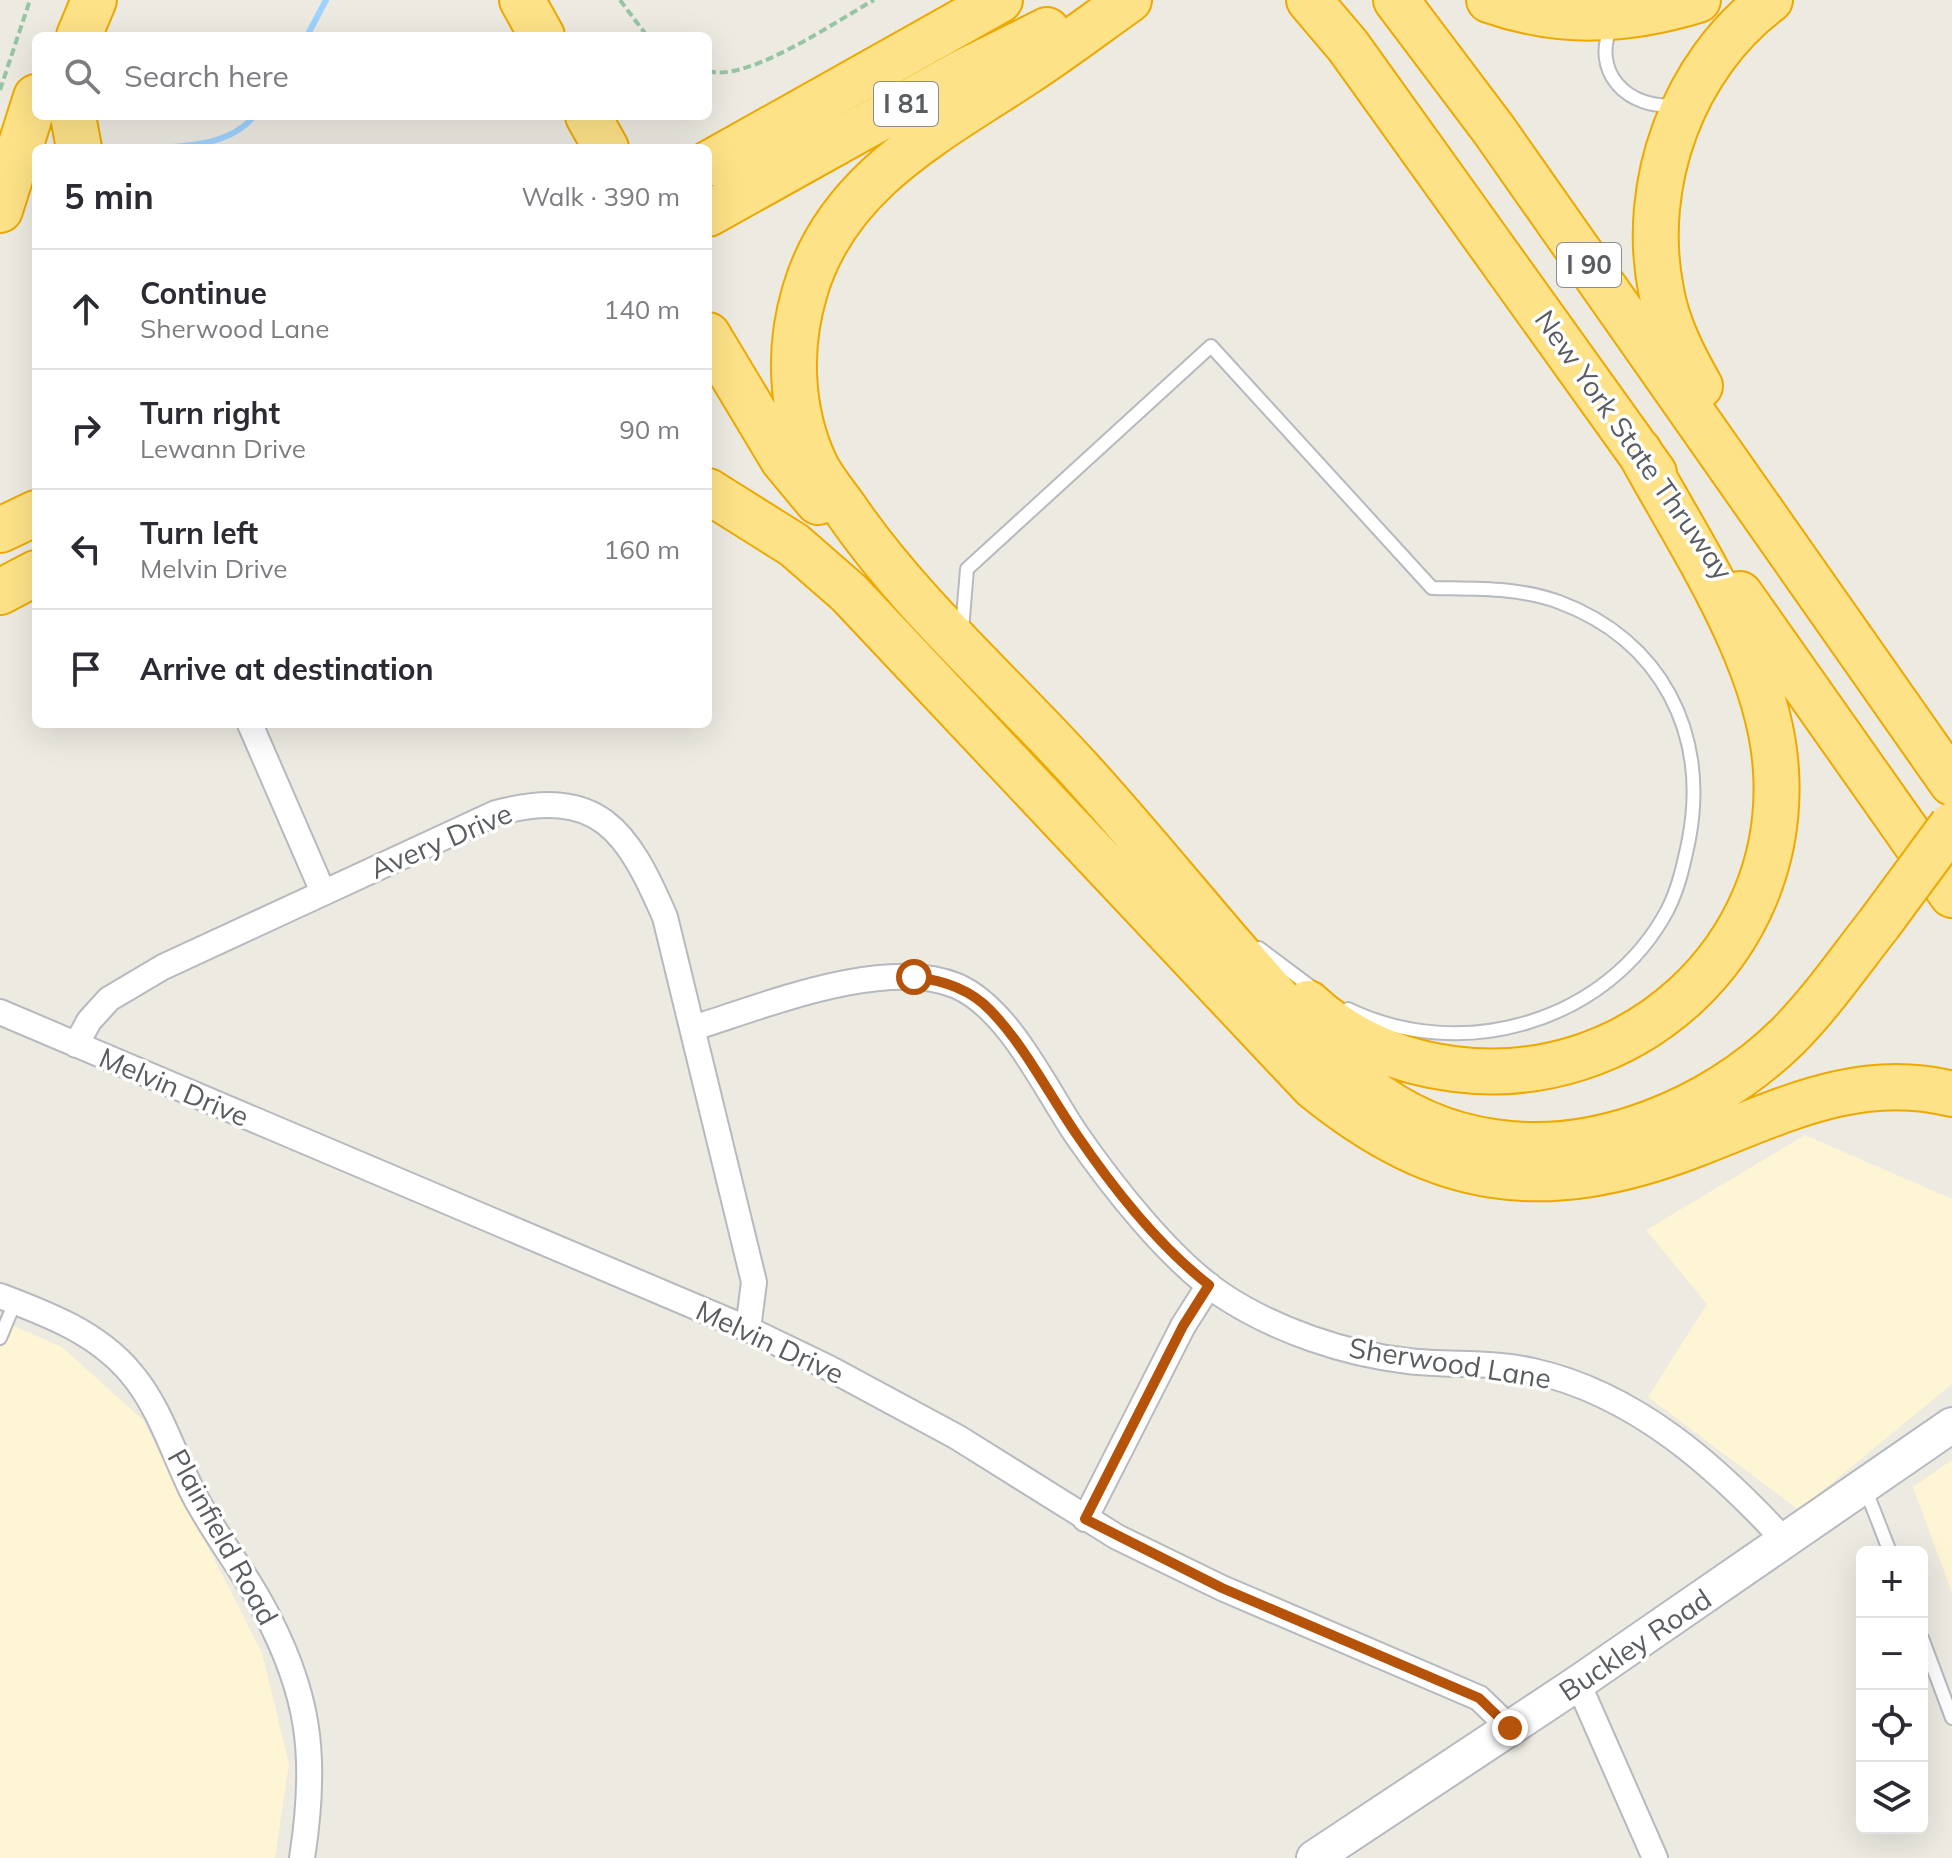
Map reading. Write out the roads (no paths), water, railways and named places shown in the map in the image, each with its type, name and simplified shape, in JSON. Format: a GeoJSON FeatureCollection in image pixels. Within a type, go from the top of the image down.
{"type":"FeatureCollection","features":[{"type":"Feature","properties":{"kind":"highway"},"geometry":{"type":"LineString","coordinates":[[56,32],[68,0]]}},
{"type":"Feature","properties":{"kind":"highway"},"geometry":{"type":"LineString","coordinates":[[81,32],[94,0]]}},
{"type":"Feature","properties":{"kind":"highway"},"geometry":{"type":"LineString","coordinates":[[496,0],[514,32]]}},
{"type":"Feature","properties":{"kind":"highway"},"geometry":{"type":"LineString","coordinates":[[522,0],[540,32]]}},
{"type":"Feature","properties":{"kind":"highway","name":"I 81"},"geometry":{"type":"LineString","coordinates":[[712,162],[1000,0]]}},
{"type":"Feature","properties":{"kind":"highway","name":"I 81"},"geometry":{"type":"LineString","coordinates":[[712,212],[961,73],[1106,0]]}},
{"type":"Feature","properties":{"kind":"highway"},"geometry":{"type":"LineString","coordinates":[[1129,0],[1030,70],[948,122],[876,176],[833,226],[817,256],[803,295],[793,350],[794,382],[815,465],[871,548],[1079,769],[1327,1053],[1358,1082],[1397,1111],[1440,1130],[1497,1143],[1561,1144],[1611,1135],[1660,1119],[1708,1096],[1751,1068],[1787,1036],[1952,864]]}},
{"type":"Feature","properties":{"kind":"highway","name":"New York State Thruway"},"geometry":{"type":"LineString","coordinates":[[1309,0],[1348,46],[1639,451],[1952,895]]}},
{"type":"Feature","properties":{"kind":"highway","name":"I 90"},"geometry":{"type":"LineString","coordinates":[[1396,0],[1494,130],[1952,783]]}},
{"type":"Feature","properties":{"kind":"highway"},"geometry":{"type":"LineString","coordinates":[[1489,0],[1530,14],[1618,17],[1664,10],[1698,0]]}},
{"type":"Feature","properties":{"kind":"highway"},"geometry":{"type":"LineString","coordinates":[[1770,0],[1748,17],[1712,60],[1687,104],[1669,146],[1657,197],[1655,243],[1661,292],[1679,349],[1776,534]]}},
{"type":"Feature","properties":{"kind":"highway"},"geometry":{"type":"LineString","coordinates":[[0,210],[32,110]]}},
{"type":"Feature","properties":{"kind":"highway"},"geometry":{"type":"LineString","coordinates":[[712,151],[797,115]]}},
{"type":"Feature","properties":{"kind":"highway"},"geometry":{"type":"LineString","coordinates":[[74,120],[78,144]]}},
{"type":"Feature","properties":{"kind":"highway"},"geometry":{"type":"LineString","coordinates":[[563,120],[577,144]]}},
{"type":"Feature","properties":{"kind":"highway"},"geometry":{"type":"LineString","coordinates":[[590,120],[604,144]]}},
{"type":"Feature","properties":{"kind":"highway"},"geometry":{"type":"LineString","coordinates":[[712,342],[783,460],[839,526],[961,645]]}},
{"type":"Feature","properties":{"kind":"highway"},"geometry":{"type":"LineString","coordinates":[[712,385],[756,459],[796,512],[876,597],[927,677]]}},
{"type":"Feature","properties":{"kind":"highway"},"geometry":{"type":"LineString","coordinates":[[1168,874],[1237,931],[1326,1019],[1375,1049],[1415,1064],[1479,1072],[1532,1070],[1574,1060],[1627,1038],[1665,1015],[1708,975],[1744,924],[1766,870],[1776,818],[1776,771],[1770,726],[1743,647],[1639,451]]}},
{"type":"Feature","properties":{"kind":"highway"},"geometry":{"type":"LineString","coordinates":[[712,494],[794,545],[849,593],[1314,1087],[1357,1122],[1403,1148],[1456,1169],[1502,1178],[1557,1178],[1609,1173],[1822,1095],[1884,1089],[1952,1094]]}},
{"type":"Feature","properties":{"kind":"highway"},"geometry":{"type":"LineString","coordinates":[[0,530],[32,515]]}},
{"type":"Feature","properties":{"kind":"highway"},"geometry":{"type":"LineString","coordinates":[[0,592],[32,575]]}},
{"type":"Feature","properties":{"kind":"highway"},"geometry":{"type":"LineString","coordinates":[[0,618],[32,606]]}},
{"type":"Feature","properties":{"kind":"highway"},"geometry":{"type":"LineString","coordinates":[[1652,1158],[1736,1108],[1790,1067],[1838,1016],[1952,825]]}},
{"type":"Feature","properties":{"kind":"street"},"geometry":{"type":"LineString","coordinates":[[252,728],[323,892]]}},
{"type":"Feature","properties":{"kind":"street","name":"Avery Drive"},"geometry":{"type":"LineString","coordinates":[[76,1045],[89,1021],[109,999],[163,967],[496,813],[535,803],[567,805],[595,816],[618,830],[641,862],[665,917],[754,1282],[748,1329]]}},
{"type":"Feature","properties":{"kind":"street","name":"Sherwood Lane"},"geometry":{"type":"LineString","coordinates":[[693,1028],[853,983],[914,977],[939,980],[960,988],[989,1008],[1023,1051],[1077,1135],[1115,1185],[1190,1270],[1209,1285],[1285,1328],[1359,1353],[1410,1362],[1477,1363],[1532,1370],[1600,1396],[1696,1452],[1741,1493],[1786,1542]]}},
{"type":"Feature","properties":{"kind":"street","name":"Melvin Drive"},"geometry":{"type":"LineString","coordinates":[[0,1012],[748,1329],[829,1368],[957,1437],[1085,1519],[1222,1588],[1479,1698],[1510,1728]]}},
{"type":"Feature","properties":{"kind":"street"},"geometry":{"type":"LineString","coordinates":[[1085,1519],[1170,1351],[1209,1285]]}},
{"type":"Feature","properties":{"kind":"street","name":"Plainfield Road"},"geometry":{"type":"LineString","coordinates":[[8,1299],[93,1338],[131,1372],[165,1429],[193,1492],[290,1661],[305,1708],[310,1756],[309,1812],[302,1858]]}},
{"type":"Feature","properties":{"kind":"street","name":"Buckley Road"},"geometry":{"type":"LineString","coordinates":[[1314,1858],[1786,1542],[1952,1425]]}},
{"type":"Feature","properties":{"kind":"street"},"geometry":{"type":"LineString","coordinates":[[1578,1683],[1655,1858]]}},
{"type":"Feature","properties":{"kind":"lane"},"geometry":{"type":"LineString","coordinates":[[1618,17],[1605,40],[1604,53],[1606,67],[1621,91],[1651,104],[1687,104]]}},
{"type":"Feature","properties":{"kind":"lane"},"geometry":{"type":"LineString","coordinates":[[961,645],[967,569],[1211,346],[1432,588],[1508,589],[1557,601],[1600,620],[1645,658],[1677,705],[1691,748],[1694,792],[1682,871],[1668,909],[1625,964],[1584,997],[1545,1018],[1509,1029],[1480,1033],[1421,1033],[1374,1022],[1334,1002]]}},
{"type":"Feature","properties":{"kind":"lane"},"geometry":{"type":"LineString","coordinates":[[1237,931],[1321,994]]}},
{"type":"Feature","properties":{"kind":"lane"},"geometry":{"type":"LineString","coordinates":[[0,1338],[8,1299]]}},
{"type":"Feature","properties":{"kind":"lane"},"geometry":{"type":"LineString","coordinates":[[1865,1487],[1888,1546]]}},
{"type":"Feature","properties":{"kind":"lane"},"geometry":{"type":"LineString","coordinates":[[1928,1654],[1952,1718]]}},
{"type":"Feature","properties":{"kind":"waterway"},"geometry":{"type":"LineString","coordinates":[[309,32],[326,0]]}},
{"type":"Feature","properties":{"kind":"waterway"},"geometry":{"type":"LineString","coordinates":[[197,144],[220,139],[250,120]]}}]}
